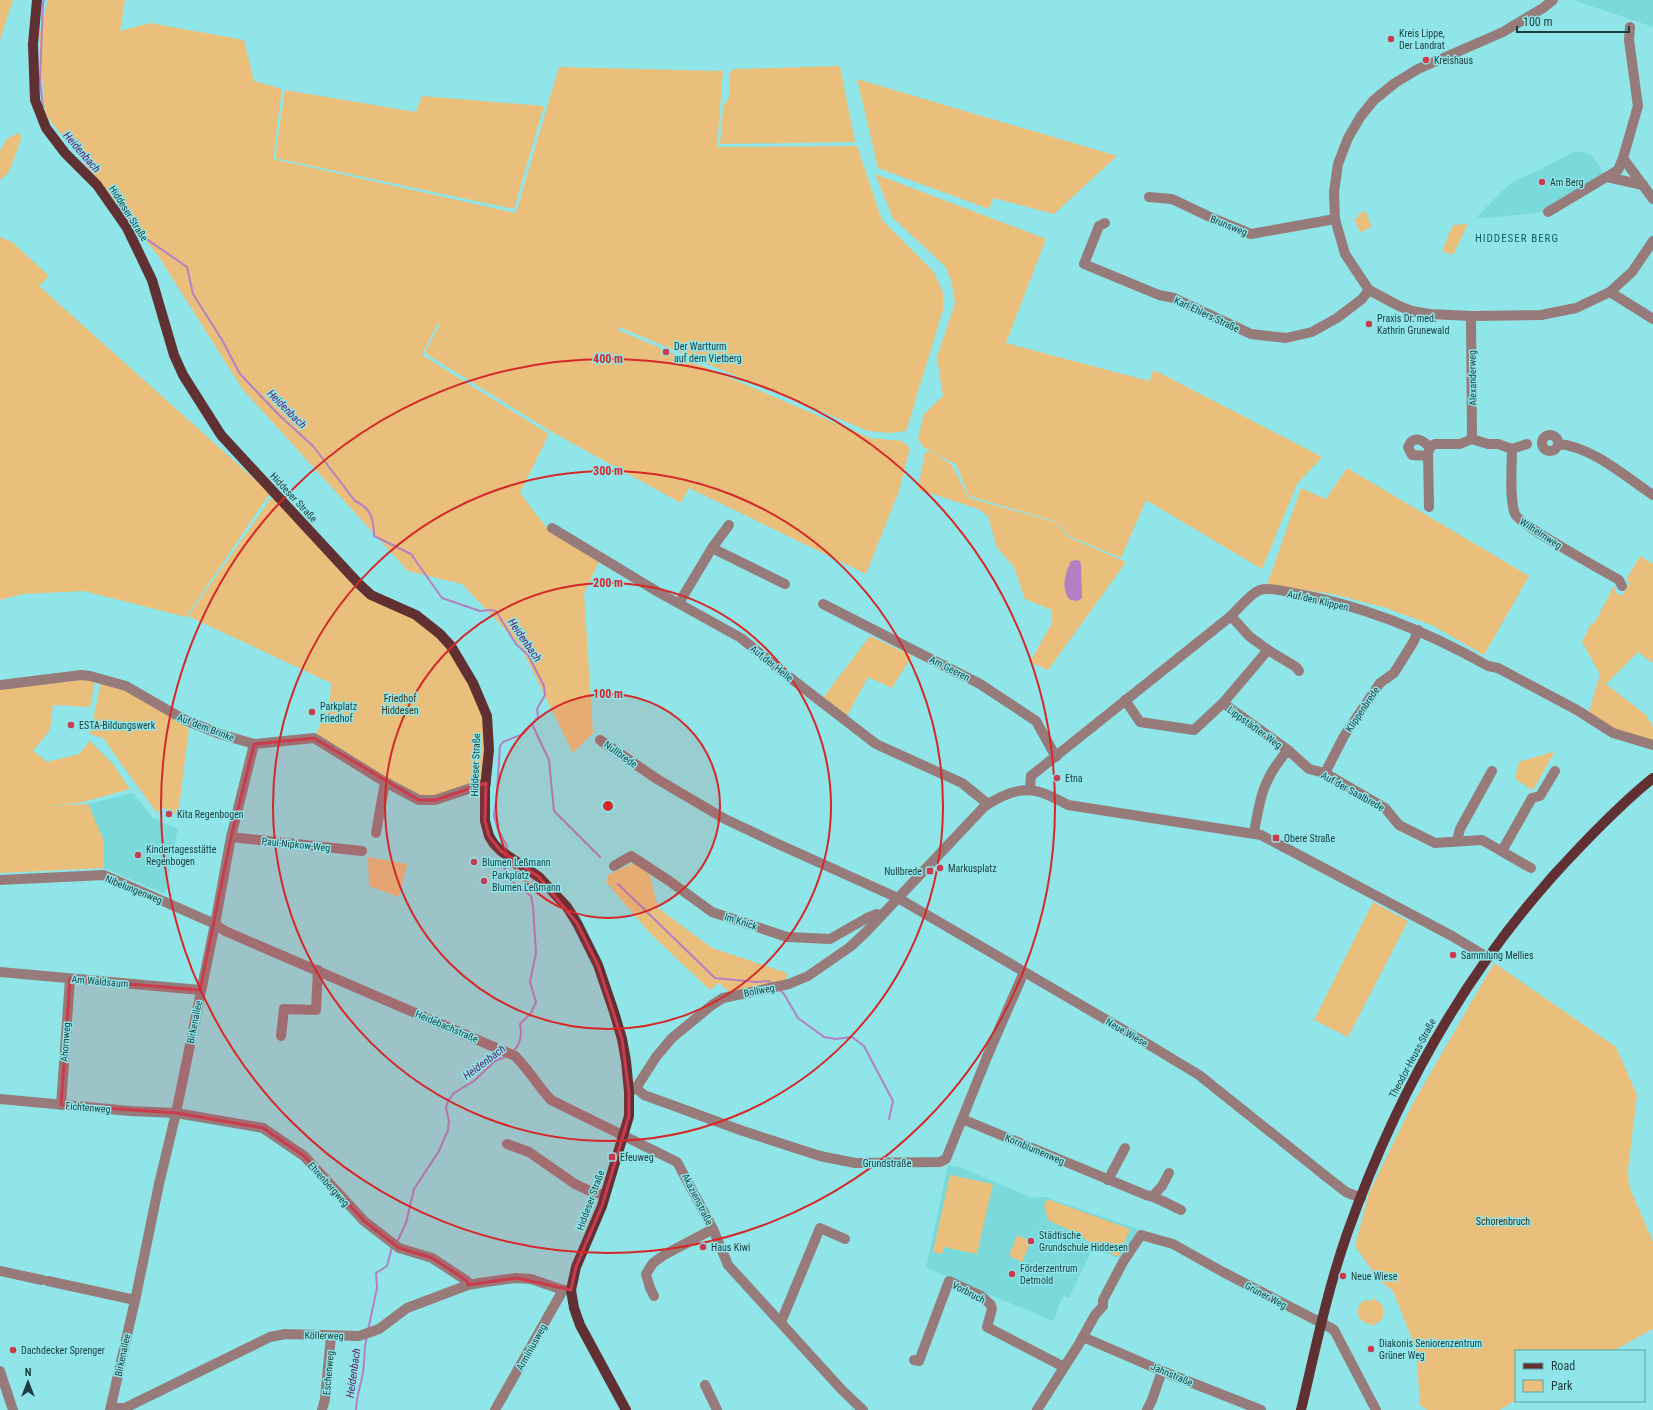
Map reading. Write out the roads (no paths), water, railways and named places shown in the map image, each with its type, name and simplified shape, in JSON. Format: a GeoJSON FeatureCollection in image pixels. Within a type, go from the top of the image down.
{"type":"FeatureCollection","features":[{"type":"Feature","properties":{"kind":"main road","name":"Hiddeser Straße"},"geometry":{"type":"LineString","coordinates":[[38,0],[34,21],[33,61],[35,100],[39,112],[46,128],[55,141],[97,185],[127,228],[152,280],[174,355],[183,375],[221,435],[358,583],[371,595],[416,615],[440,634],[451,646],[473,683],[487,716],[489,750],[486,782],[486,828],[494,844],[501,851],[539,877],[567,907],[577,923],[598,965],[619,1028],[633,1090],[624,1136],[605,1195],[594,1227],[567,1290],[580,1325],[626,1410]]}},
{"type":"Feature","properties":{"kind":"main road","name":"Theodor-Heuss-Straße"},"geometry":{"type":"LineString","coordinates":[[1301,1410],[1322,1325],[1347,1235],[1394,1119],[1432,1045],[1467,986],[1513,923],[1558,869],[1603,823],[1653,778]]}},
{"type":"Feature","properties":{"kind":"street"},"geometry":{"type":"LineString","coordinates":[[1553,0],[1543,8],[1503,32],[1418,69],[1395,83],[1374,100],[1361,116],[1348,138],[1338,164],[1334,192],[1335,219],[1345,254],[1369,290],[1399,306],[1412,311],[1429,314],[1471,316],[1541,315],[1576,308],[1610,292],[1632,272],[1653,241]]}},
{"type":"Feature","properties":{"kind":"street"},"geometry":{"type":"LineString","coordinates":[[1548,212],[1618,170],[1638,106],[1629,40],[1630,27]]}},
{"type":"Feature","properties":{"kind":"street"},"geometry":{"type":"LineString","coordinates":[[1623,158],[1653,199]]}},
{"type":"Feature","properties":{"kind":"street"},"geometry":{"type":"LineString","coordinates":[[1607,177],[1643,185]]}},
{"type":"Feature","properties":{"kind":"street","name":"Brunsweg"},"geometry":{"type":"LineString","coordinates":[[1149,197],[1172,199],[1251,234],[1335,219]]}},
{"type":"Feature","properties":{"kind":"street","name":"Karl-Ehlers-Straße"},"geometry":{"type":"LineString","coordinates":[[1106,223],[1100,226],[1084,264],[1159,295],[1174,298],[1251,334],[1286,338],[1312,332],[1337,318],[1362,299],[1369,290]]}},
{"type":"Feature","properties":{"kind":"street"},"geometry":{"type":"LineString","coordinates":[[1610,292],[1653,319]]}},
{"type":"Feature","properties":{"kind":"street","name":"Alexanderweg"},"geometry":{"type":"LineString","coordinates":[[1471,316],[1472,439]]}},
{"type":"Feature","properties":{"kind":"street"},"geometry":{"type":"LineString","coordinates":[[1429,507],[1429,451],[1435,444],[1460,444],[1472,439],[1488,444],[1498,444],[1512,449],[1527,444]]}},
{"type":"Feature","properties":{"kind":"street"},"geometry":{"type":"LineString","coordinates":[[1558,444],[1566,444],[1579,448],[1598,458],[1653,495]]}},
{"type":"Feature","properties":{"kind":"street","name":"Wilhelmweg"},"geometry":{"type":"LineString","coordinates":[[1512,449],[1512,506],[1516,516],[1536,531],[1619,580],[1622,586]]}},
{"type":"Feature","properties":{"kind":"street"},"geometry":{"type":"LineString","coordinates":[[679,602],[712,548],[729,525]]}},
{"type":"Feature","properties":{"kind":"street","name":"Auf der Helle"},"geometry":{"type":"LineString","coordinates":[[552,528],[658,592],[679,602],[741,638],[876,744],[962,783],[988,804]]}},
{"type":"Feature","properties":{"kind":"street"},"geometry":{"type":"LineString","coordinates":[[712,548],[785,584]]}},
{"type":"Feature","properties":{"kind":"street","name":"Auf den Klippen"},"geometry":{"type":"LineString","coordinates":[[1030,789],[1031,776],[1231,616],[1255,593],[1261,590],[1279,591],[1330,601],[1418,630],[1534,687],[1577,710],[1613,733],[1653,745]]}},
{"type":"Feature","properties":{"kind":"street","name":"Am Geeren"},"geometry":{"type":"LineString","coordinates":[[822,604],[980,684],[1036,721],[1056,757]]}},
{"type":"Feature","properties":{"kind":"street"},"geometry":{"type":"LineString","coordinates":[[1231,616],[1249,636],[1268,650],[1296,667],[1298,671]]}},
{"type":"Feature","properties":{"kind":"street","name":"Klippenbrede"},"geometry":{"type":"LineString","coordinates":[[1325,773],[1344,736],[1380,683],[1394,672],[1414,641],[1418,630]]}},
{"type":"Feature","properties":{"kind":"street","name":"Lippstädter Weg"},"geometry":{"type":"LineString","coordinates":[[1125,700],[1140,722],[1194,730],[1223,703],[1268,650]]}},
{"type":"Feature","properties":{"kind":"street","name":"Auf dem Brinke"},"geometry":{"type":"LineString","coordinates":[[0,685],[80,675],[90,676],[126,686],[185,720],[220,734],[254,744],[314,738],[385,782],[419,800],[435,800],[486,782]]}},
{"type":"Feature","properties":{"kind":"street","name":"Lippstädter Weg"},"geometry":{"type":"LineString","coordinates":[[1223,703],[1288,750]]}},
{"type":"Feature","properties":{"kind":"street","name":"Nullbrede"},"geometry":{"type":"LineString","coordinates":[[600,740],[657,779],[730,821],[898,898]]}},
{"type":"Feature","properties":{"kind":"street","name":"Birkenallee"},"geometry":{"type":"LineString","coordinates":[[111,1409],[139,1282],[157,1190],[176,1113],[200,990],[215,924],[231,837],[254,744]]}},
{"type":"Feature","properties":{"kind":"street"},"geometry":{"type":"LineString","coordinates":[[1254,833],[1260,798],[1266,780],[1274,766],[1288,750]]}},
{"type":"Feature","properties":{"kind":"street","name":"Auf der Saalbrede"},"geometry":{"type":"LineString","coordinates":[[1288,750],[1309,769],[1325,773],[1385,808],[1399,825],[1435,843],[1482,840],[1532,868]]}},
{"type":"Feature","properties":{"kind":"street"},"geometry":{"type":"LineString","coordinates":[[1457,841],[1460,829],[1492,771]]}},
{"type":"Feature","properties":{"kind":"street"},"geometry":{"type":"LineString","coordinates":[[1502,851],[1532,798],[1540,796],[1555,771]]}},
{"type":"Feature","properties":{"kind":"street"},"geometry":{"type":"LineString","coordinates":[[376,833],[385,782]]}},
{"type":"Feature","properties":{"kind":"street"},"geometry":{"type":"LineString","coordinates":[[898,898],[988,804],[1014,791],[1030,789],[1068,804],[1261,835],[1452,936],[1487,957]]}},
{"type":"Feature","properties":{"kind":"street","name":"Paul-Nipkow-Weg"},"geometry":{"type":"LineString","coordinates":[[231,837],[362,851]]}},
{"type":"Feature","properties":{"kind":"street","name":"Im Knick"},"geometry":{"type":"LineString","coordinates":[[614,866],[631,856],[668,880],[712,912],[787,937],[830,939],[867,918],[877,914],[881,916]]}},
{"type":"Feature","properties":{"kind":"street","name":"Nibelungenweg"},"geometry":{"type":"LineString","coordinates":[[0,880],[104,875],[215,924]]}},
{"type":"Feature","properties":{"kind":"street","name":"Bollweg"},"geometry":{"type":"LineString","coordinates":[[633,1090],[656,1057],[672,1038],[712,1005],[723,998],[789,984],[808,976],[850,947],[898,898]]}},
{"type":"Feature","properties":{"kind":"street","name":"Neue Wiese"},"geometry":{"type":"LineString","coordinates":[[898,898],[1199,1075],[1346,1192],[1361,1198]]}},
{"type":"Feature","properties":{"kind":"street","name":"Heidebachstraße"},"geometry":{"type":"LineString","coordinates":[[215,924],[225,930],[515,1056],[526,1066],[542,1091],[551,1100],[624,1136]]}},
{"type":"Feature","properties":{"kind":"street"},"geometry":{"type":"LineString","coordinates":[[281,1036],[284,1009],[316,1010],[318,970]]}},
{"type":"Feature","properties":{"kind":"street","name":"Am Waldsaum"},"geometry":{"type":"LineString","coordinates":[[0,972],[200,990]]}},
{"type":"Feature","properties":{"kind":"street","name":"Grundstraße"},"geometry":{"type":"LineString","coordinates":[[633,1090],[743,1131],[820,1156],[855,1163],[940,1162],[946,1159],[987,1057],[1024,972]]}},
{"type":"Feature","properties":{"kind":"street","name":"Ahornweg"},"geometry":{"type":"LineString","coordinates":[[61,1104],[70,979]]}},
{"type":"Feature","properties":{"kind":"street","name":"Fichtenweg"},"geometry":{"type":"LineString","coordinates":[[0,1099],[176,1113]]}},
{"type":"Feature","properties":{"kind":"street","name":"Ehrenbergweg"},"geometry":{"type":"LineString","coordinates":[[176,1113],[263,1128],[304,1156],[364,1221],[395,1245],[432,1258],[467,1282],[468,1285]]}},
{"type":"Feature","properties":{"kind":"street","name":"Kornblumenweg"},"geometry":{"type":"LineString","coordinates":[[962,1119],[1108,1180],[1146,1195],[1153,1196],[1160,1201],[1182,1210]]}},
{"type":"Feature","properties":{"kind":"street","name":"Akazienstraße"},"geometry":{"type":"LineString","coordinates":[[624,1136],[678,1162],[713,1229],[728,1265],[842,1390],[863,1410]]}},
{"type":"Feature","properties":{"kind":"street"},"geometry":{"type":"LineString","coordinates":[[507,1144],[529,1152],[575,1184],[590,1191],[605,1195]]}},
{"type":"Feature","properties":{"kind":"street"},"geometry":{"type":"LineString","coordinates":[[1108,1180],[1125,1148]]}},
{"type":"Feature","properties":{"kind":"street"},"geometry":{"type":"LineString","coordinates":[[1153,1196],[1162,1186],[1169,1173]]}},
{"type":"Feature","properties":{"kind":"street"},"geometry":{"type":"LineString","coordinates":[[781,1322],[820,1228],[845,1239]]}},
{"type":"Feature","properties":{"kind":"street"},"geometry":{"type":"LineString","coordinates":[[654,1296],[646,1274],[653,1263],[664,1255],[713,1229]]}},
{"type":"Feature","properties":{"kind":"street","name":"Grüner Weg"},"geometry":{"type":"LineString","coordinates":[[1083,1337],[1095,1315],[1103,1306],[1103,1300],[1126,1257],[1141,1235],[1173,1244],[1322,1325],[1334,1330],[1376,1410]]}},
{"type":"Feature","properties":{"kind":"street"},"geometry":{"type":"LineString","coordinates":[[0,1271],[134,1300]]}},
{"type":"Feature","properties":{"kind":"street","name":"Köllerweg"},"geometry":{"type":"LineString","coordinates":[[111,1409],[124,1408],[270,1337],[285,1334],[359,1336],[379,1330],[407,1308],[468,1285],[516,1278],[532,1279],[567,1290]]}},
{"type":"Feature","properties":{"kind":"street","name":"Vorbruch"},"geometry":{"type":"LineString","coordinates":[[914,1360],[919,1360],[949,1281],[981,1296],[991,1305],[992,1309],[988,1327],[1064,1368]]}},
{"type":"Feature","properties":{"kind":"street","name":"Arminiusweg"},"geometry":{"type":"LineString","coordinates":[[495,1410],[567,1290]]}},
{"type":"Feature","properties":{"kind":"street","name":"Eschenweg"},"geometry":{"type":"LineString","coordinates":[[322,1410],[325,1399],[331,1336]]}},
{"type":"Feature","properties":{"kind":"street"},"geometry":{"type":"LineString","coordinates":[[1037,1410],[1083,1337]]}},
{"type":"Feature","properties":{"kind":"street","name":"Jahnstraße"},"geometry":{"type":"LineString","coordinates":[[1083,1337],[1162,1371],[1261,1410]]}},
{"type":"Feature","properties":{"kind":"street"},"geometry":{"type":"LineString","coordinates":[[0,1371],[13,1410]]}},
{"type":"Feature","properties":{"kind":"street"},"geometry":{"type":"LineString","coordinates":[[1147,1410],[1162,1371]]}},
{"type":"Feature","properties":{"kind":"street"},"geometry":{"type":"LineString","coordinates":[[705,1385],[717,1410]]}},
{"type":"Feature","properties":{"kind":"waterway","name":"Heidenbach"},"geometry":{"type":"LineString","coordinates":[[43,107],[40,81],[44,0]]}},
{"type":"Feature","properties":{"kind":"waterway","name":"Heidenbach"},"geometry":{"type":"LineString","coordinates":[[118,206],[148,240],[187,267],[193,294],[222,340],[240,374],[280,416],[313,446],[355,501],[365,507],[372,519],[374,536],[411,554],[442,598],[480,611],[496,611],[516,644],[528,655],[544,686],[545,695],[537,709],[538,717],[523,734],[503,742],[500,746],[494,816],[498,830],[507,846],[506,851]]}},
{"type":"Feature","properties":{"kind":"waterway"},"geometry":{"type":"LineString","coordinates":[[532,724],[549,760],[554,811],[600,857]]}},
{"type":"Feature","properties":{"kind":"waterway","name":"Heidenbach"},"geometry":{"type":"LineString","coordinates":[[505,857],[503,865],[511,881],[531,896],[536,953],[530,982],[536,1002],[531,1013],[520,1024],[521,1032],[519,1043],[512,1052]]}},
{"type":"Feature","properties":{"kind":"waterway"},"geometry":{"type":"LineString","coordinates":[[618,884],[715,978],[756,982],[769,981],[773,984]]}},
{"type":"Feature","properties":{"kind":"waterway"},"geometry":{"type":"LineString","coordinates":[[779,989],[784,994],[798,1018],[824,1037],[836,1039],[852,1037],[864,1046],[893,1101],[889,1119]]}},
{"type":"Feature","properties":{"kind":"waterway","name":"Heidenbach"},"geometry":{"type":"LineString","coordinates":[[397,1242],[406,1223],[414,1189],[439,1151],[448,1130],[449,1121],[446,1108],[448,1101],[454,1093],[474,1081],[495,1061],[505,1057]]}},
{"type":"Feature","properties":{"kind":"waterway","name":"Heidenbach"},"geometry":{"type":"LineString","coordinates":[[368,1330],[377,1288],[376,1273],[387,1266],[392,1247]]}},
{"type":"Feature","properties":{"kind":"waterway","name":"Heidenbach"},"geometry":{"type":"LineString","coordinates":[[356,1410],[357,1398],[364,1368],[367,1337]]}},
{"type":"Feature","properties":{"kind":"place","name":"Kreis Lippe, Der Landrat"},"geometry":{"type":"Point","coordinates":[1391,39]}},
{"type":"Feature","properties":{"kind":"place","name":"Kreishaus"},"geometry":{"type":"Point","coordinates":[1426,60]}},
{"type":"Feature","properties":{"kind":"place","name":"Am Berg"},"geometry":{"type":"Point","coordinates":[1542,182]}},
{"type":"Feature","properties":{"kind":"place","name":"Praxis Dr. med. Kathrin Grunewald"},"geometry":{"type":"Point","coordinates":[1369,324]}},
{"type":"Feature","properties":{"kind":"place","name":"Der Wartturm auf dem Vietberg"},"geometry":{"type":"Point","coordinates":[666,352]}},
{"type":"Feature","properties":{"kind":"place","name":"Parkplatz Friedhof"},"geometry":{"type":"Point","coordinates":[312,712]}},
{"type":"Feature","properties":{"kind":"place","name":"ESTA-Bildungswerk"},"geometry":{"type":"Point","coordinates":[71,725]}},
{"type":"Feature","properties":{"kind":"place","name":"Etna"},"geometry":{"type":"Point","coordinates":[1057,778]}},
{"type":"Feature","properties":{"kind":"place","name":"Kita Regenbogen"},"geometry":{"type":"Point","coordinates":[169,814]}},
{"type":"Feature","properties":{"kind":"place","name":"Obere Straße"},"geometry":{"type":"Point","coordinates":[1276,838]}},
{"type":"Feature","properties":{"kind":"place","name":"Kindertagesstätte Regenbogen"},"geometry":{"type":"Point","coordinates":[138,855]}},
{"type":"Feature","properties":{"kind":"place","name":"Blumen Leßmann"},"geometry":{"type":"Point","coordinates":[474,862]}},
{"type":"Feature","properties":{"kind":"place","name":"Markusplatz"},"geometry":{"type":"Point","coordinates":[940,868]}},
{"type":"Feature","properties":{"kind":"place","name":"Nullbrede"},"geometry":{"type":"Point","coordinates":[930,871]}},
{"type":"Feature","properties":{"kind":"place","name":"Parkplatz Blumen Leßmann"},"geometry":{"type":"Point","coordinates":[484,881]}},
{"type":"Feature","properties":{"kind":"place","name":"Sammlung Mellies"},"geometry":{"type":"Point","coordinates":[1453,955]}},
{"type":"Feature","properties":{"kind":"place","name":"Efeuweg"},"geometry":{"type":"Point","coordinates":[612,1157]}},
{"type":"Feature","properties":{"kind":"place","name":"Städtische Grundschule Hiddesen"},"geometry":{"type":"Point","coordinates":[1031,1241]}},
{"type":"Feature","properties":{"kind":"place","name":"Haus Kiwi"},"geometry":{"type":"Point","coordinates":[703,1247]}},
{"type":"Feature","properties":{"kind":"place","name":"Förderzentrum Detmold"},"geometry":{"type":"Point","coordinates":[1012,1274]}},
{"type":"Feature","properties":{"kind":"place","name":"Neue Wiese"},"geometry":{"type":"Point","coordinates":[1343,1276]}},
{"type":"Feature","properties":{"kind":"place","name":"Diakonis Seniorenzentrum Grüner Weg"},"geometry":{"type":"Point","coordinates":[1371,1349]}},
{"type":"Feature","properties":{"kind":"place","name":"Dachdecker Sprenger"},"geometry":{"type":"Point","coordinates":[13,1350]}},
{"type":"Feature","properties":{"kind":"district","name":"HIDDESER BERG"},"geometry":{"type":"Point","coordinates":[1517,238]}},
{"type":"Feature","properties":{"kind":"park label","name":"Friedhof Hiddesen"},"geometry":{"type":"Point","coordinates":[400,704]}},
{"type":"Feature","properties":{"kind":"park label","name":"Schorenbruch"},"geometry":{"type":"Point","coordinates":[1503,1221]}}]}
